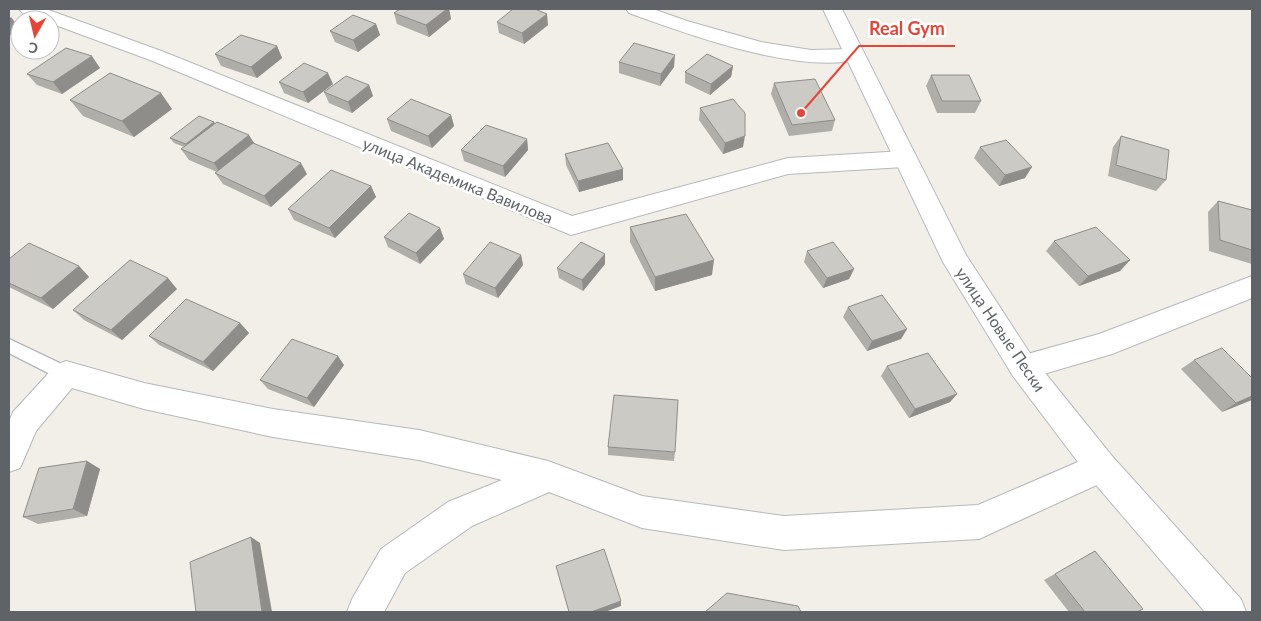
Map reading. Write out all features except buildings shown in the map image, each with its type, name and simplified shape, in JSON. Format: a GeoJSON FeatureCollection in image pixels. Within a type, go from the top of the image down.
{"type":"FeatureCollection","features":[{"type":"Feature","properties":{"kind":"street","name":"улица Академика Вавилова"},"geometry":{"type":"LineString","coordinates":[[28,9],[157,56],[571,226],[788,166],[904,159]]}},
{"type":"Feature","properties":{"kind":"street"},"geometry":{"type":"LineString","coordinates":[[636,9],[680,25],[759,48],[811,56],[854,56]]}},
{"type":"Feature","properties":{"kind":"street","name":"улица Новые Пески"},"geometry":{"type":"LineString","coordinates":[[832,9],[956,262],[1023,367],[1101,467],[1228,612]]}},
{"type":"Feature","properties":{"kind":"street"},"geometry":{"type":"LineString","coordinates":[[1023,367],[1102,346],[1252,287]]}},
{"type":"Feature","properties":{"kind":"street"},"geometry":{"type":"LineString","coordinates":[[9,457],[24,422],[66,374],[144,396],[273,423],[419,445],[548,476],[642,512],[784,532],[979,522],[1101,467]]}},
{"type":"Feature","properties":{"kind":"street"},"geometry":{"type":"LineString","coordinates":[[365,612],[393,561],[460,514],[548,476]]}},
{"type":"Feature","properties":{"kind":"lane"},"geometry":{"type":"LineString","coordinates":[[9,346],[66,374]]}},
{"type":"Feature","properties":{"kind":"place","name":"Real Gym"},"geometry":{"type":"Point","coordinates":[801,113]}}]}
